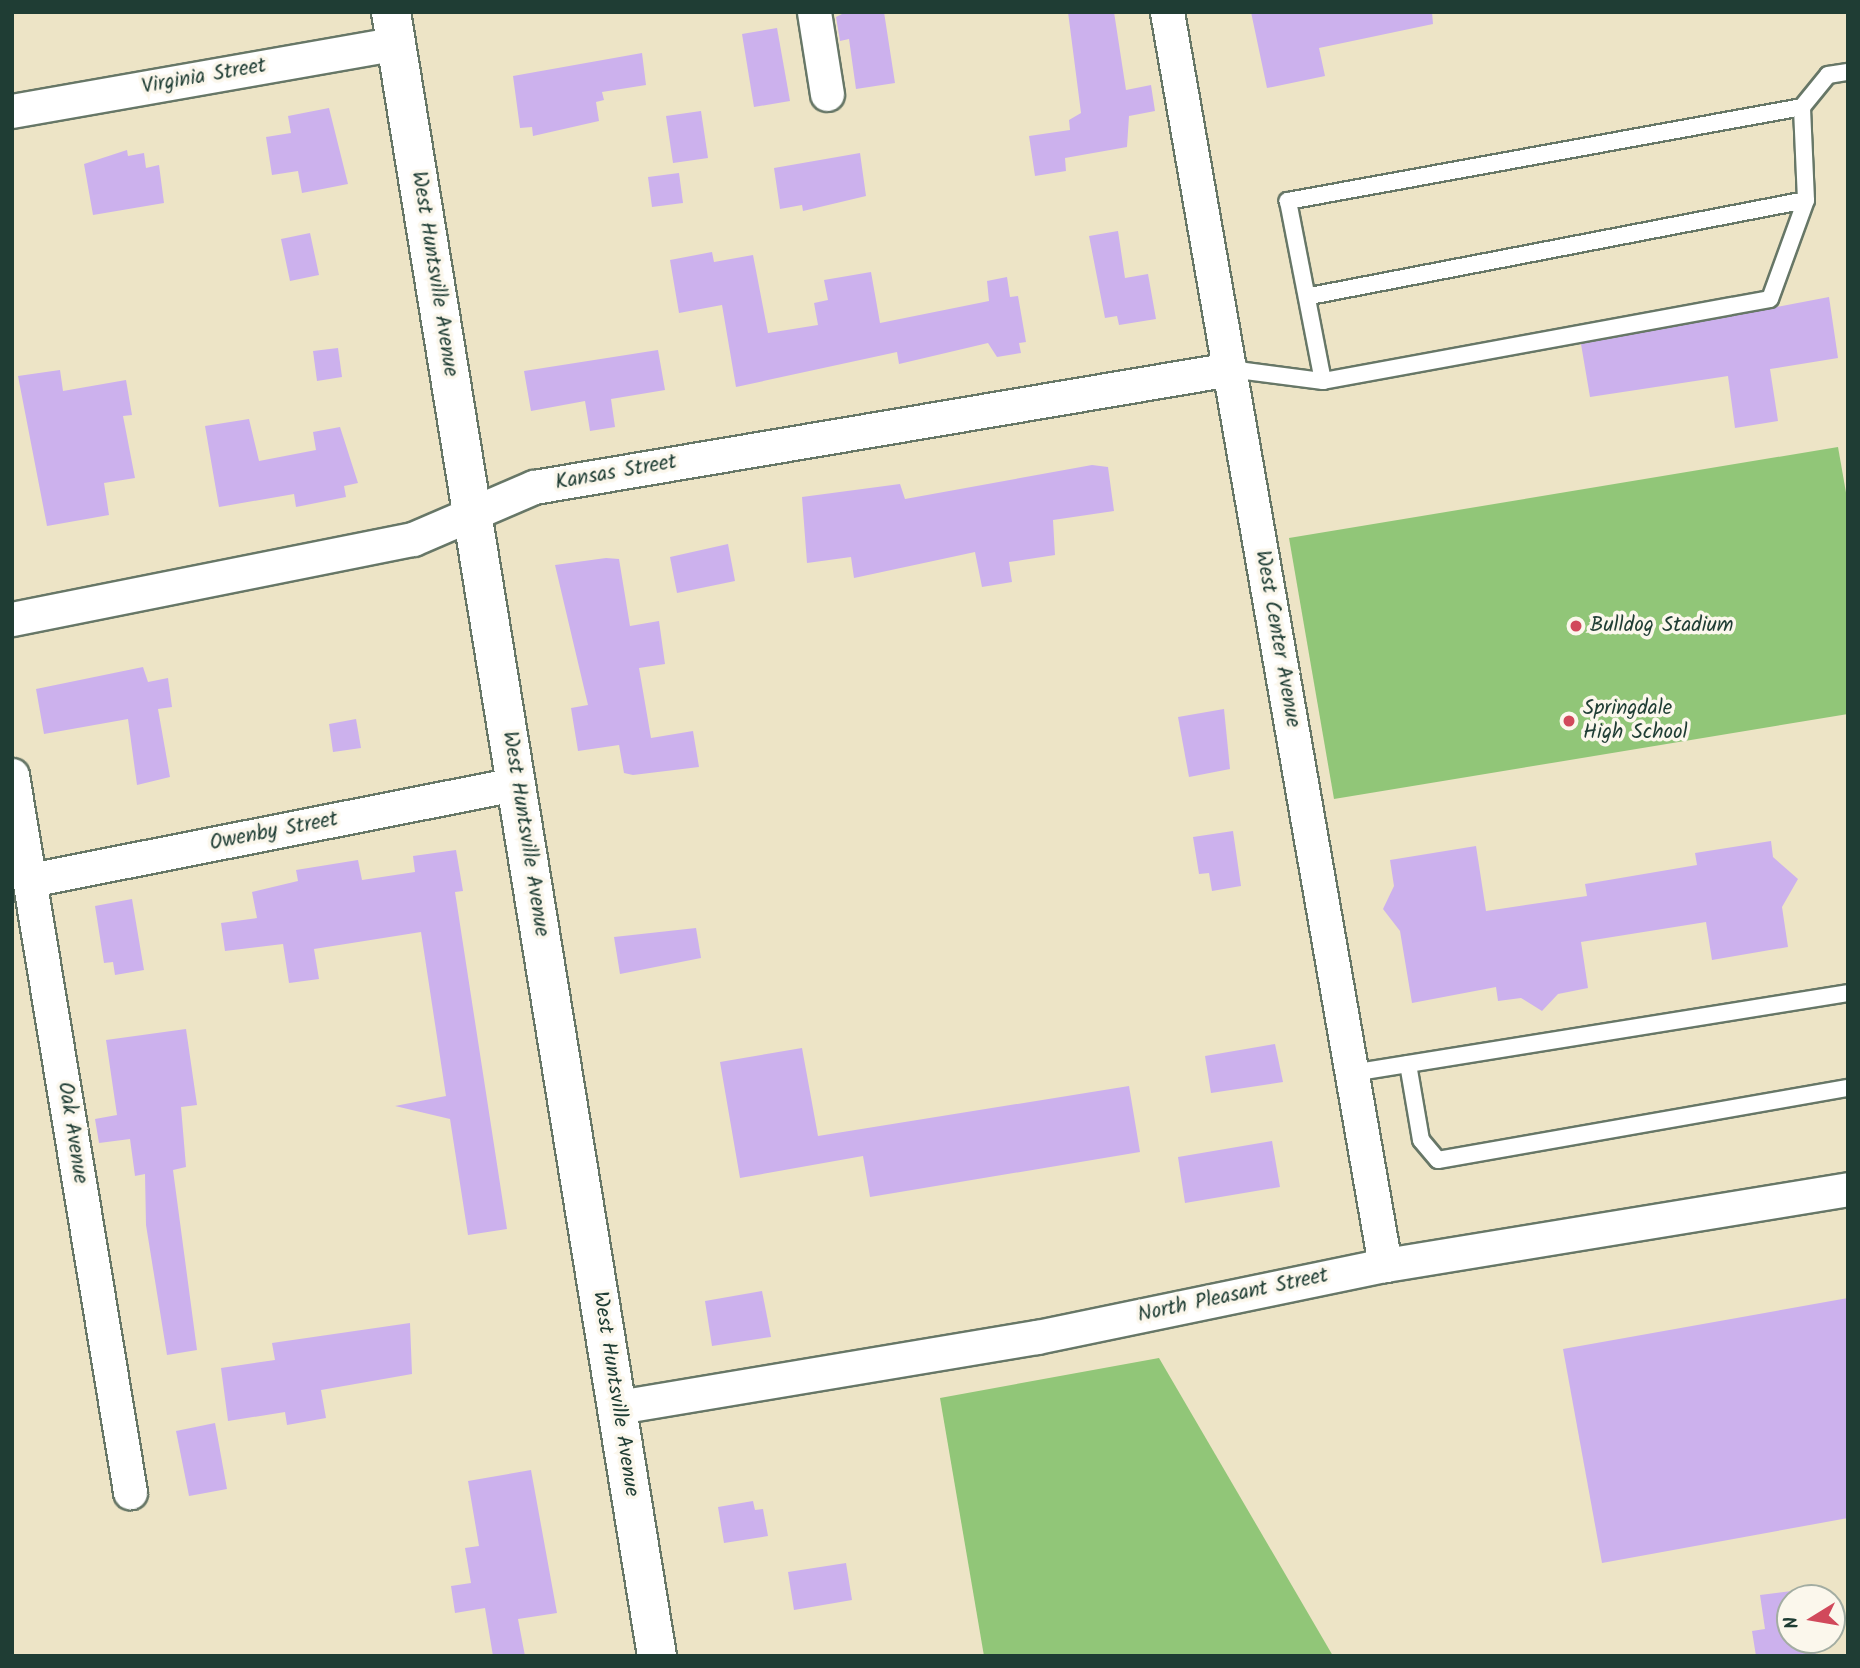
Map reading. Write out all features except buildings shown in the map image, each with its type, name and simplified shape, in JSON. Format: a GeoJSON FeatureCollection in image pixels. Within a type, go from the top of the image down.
{"type":"FeatureCollection","features":[{"type":"Feature","properties":{"kind":"main road","name":"West Huntsville Avenue"},"geometry":{"type":"LineString","coordinates":[[394,27],[657,1656]]}},
{"type":"Feature","properties":{"kind":"street"},"geometry":{"type":"LineString","coordinates":[[814,12],[827,94]]}},
{"type":"Feature","properties":{"kind":"street","name":"West Center Avenue"},"geometry":{"type":"LineString","coordinates":[[1167,12],[1385,1265]]}},
{"type":"Feature","properties":{"kind":"street","name":"Virginia Street"},"geometry":{"type":"LineString","coordinates":[[12,111],[394,27]]}},
{"type":"Feature","properties":{"kind":"street","name":"Kansas Street"},"geometry":{"type":"LineString","coordinates":[[12,619],[413,539],[534,487],[1230,369]]}},
{"type":"Feature","properties":{"kind":"street","name":"Oak Avenue"},"geometry":{"type":"LineString","coordinates":[[12,775],[130,1492]]}},
{"type":"Feature","properties":{"kind":"street","name":"Owenby Street"},"geometry":{"type":"LineString","coordinates":[[30,880],[517,784]]}},
{"type":"Feature","properties":{"kind":"street","name":"North Pleasant Street"},"geometry":{"type":"LineString","coordinates":[[618,1407],[1037,1336],[1385,1265],[1848,1189]]}},
{"type":"Feature","properties":{"kind":"lane"},"geometry":{"type":"LineString","coordinates":[[1323,381],[1310,296],[1288,201],[1802,107],[1828,75],[1848,72]]}},
{"type":"Feature","properties":{"kind":"lane"},"geometry":{"type":"LineString","coordinates":[[1230,369],[1323,381],[1769,299],[1806,200],[1802,107]]}},
{"type":"Feature","properties":{"kind":"lane"},"geometry":{"type":"LineString","coordinates":[[1310,296],[1806,200]]}},
{"type":"Feature","properties":{"kind":"lane"},"geometry":{"type":"LineString","coordinates":[[1352,1073],[1848,993]]}},
{"type":"Feature","properties":{"kind":"lane"},"geometry":{"type":"LineString","coordinates":[[1408,1064],[1421,1140],[1438,1160],[1848,1088]]}},
{"type":"Feature","properties":{"kind":"green space","name":"Bulldog Stadium"},"geometry":{"type":"Polygon","coordinates":[[[1838,447],[1848,504],[1848,714],[1334,799],[1289,538],[1838,447]]]}},
{"type":"Feature","properties":{"kind":"green space"},"geometry":{"type":"Polygon","coordinates":[[[1159,1358],[1333,1656],[984,1656],[940,1398],[1159,1358]]]}},
{"type":"Feature","properties":{"kind":"place","name":"Bulldog Stadium"},"geometry":{"type":"Point","coordinates":[1576,626]}},
{"type":"Feature","properties":{"kind":"place","name":"Springdale High School"},"geometry":{"type":"Point","coordinates":[1569,721]}}]}
